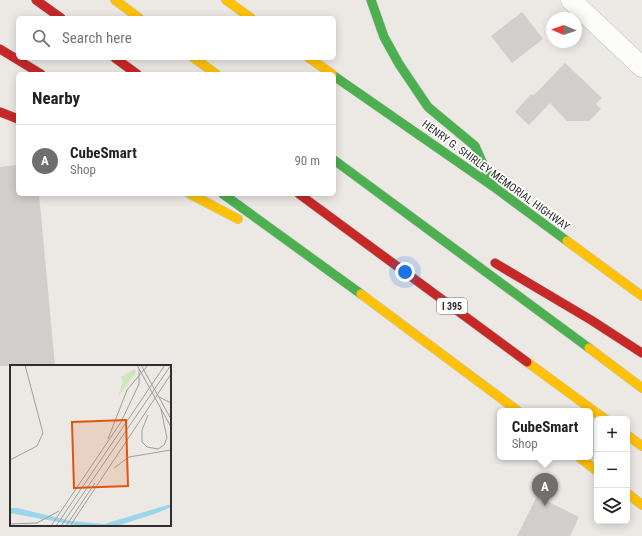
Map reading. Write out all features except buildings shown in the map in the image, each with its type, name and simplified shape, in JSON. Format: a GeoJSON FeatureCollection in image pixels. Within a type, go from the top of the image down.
{"type":"FeatureCollection","features":[{"type":"Feature","properties":{"kind":"highway"},"geometry":{"type":"LineString","coordinates":[[36,0],[57,16]]}},
{"type":"Feature","properties":{"kind":"highway"},"geometry":{"type":"LineString","coordinates":[[115,0],[137,16]]}},
{"type":"Feature","properties":{"kind":"highway"},"geometry":{"type":"LineString","coordinates":[[226,0],[248,16]]}},
{"type":"Feature","properties":{"kind":"highway"},"geometry":{"type":"LineString","coordinates":[[371,0],[384,37],[399,64],[428,107],[475,146],[494,187]]}},
{"type":"Feature","properties":{"kind":"highway"},"geometry":{"type":"LineString","coordinates":[[0,49],[16,59]]}},
{"type":"Feature","properties":{"kind":"highway"},"geometry":{"type":"LineString","coordinates":[[18,60],[38,72]]}},
{"type":"Feature","properties":{"kind":"highway"},"geometry":{"type":"LineString","coordinates":[[118,60],[133,72]]}},
{"type":"Feature","properties":{"kind":"highway"},"geometry":{"type":"LineString","coordinates":[[197,60],[213,72]]}},
{"type":"Feature","properties":{"kind":"highway","name":"HENRY G. SHIRLEY MEMORIAL HIGHWAY"},"geometry":{"type":"LineString","coordinates":[[312,60],[329,72]]}},
{"type":"Feature","properties":{"kind":"highway","name":"HENRY G. SHIRLEY MEMORIAL HIGHWAY"},"geometry":{"type":"LineString","coordinates":[[336,77],[494,187],[642,296]]}},
{"type":"Feature","properties":{"kind":"highway"},"geometry":{"type":"LineString","coordinates":[[0,112],[16,118]]}},
{"type":"Feature","properties":{"kind":"highway"},"geometry":{"type":"LineString","coordinates":[[336,161],[642,388]]}},
{"type":"Feature","properties":{"kind":"highway"},"geometry":{"type":"LineString","coordinates":[[194,196],[244,223]]}},
{"type":"Feature","properties":{"kind":"highway"},"geometry":{"type":"LineString","coordinates":[[226,196],[351,286],[514,408]]}},
{"type":"Feature","properties":{"kind":"highway","name":"I 395"},"geometry":{"type":"LineString","coordinates":[[302,196],[590,408]]}},
{"type":"Feature","properties":{"kind":"highway"},"geometry":{"type":"LineString","coordinates":[[394,204],[468,248]]}},
{"type":"Feature","properties":{"kind":"highway"},"geometry":{"type":"LineString","coordinates":[[264,234],[351,286]]}},
{"type":"Feature","properties":{"kind":"highway"},"geometry":{"type":"LineString","coordinates":[[488,260],[591,320],[642,353]]}},
{"type":"Feature","properties":{"kind":"highway"},"geometry":{"type":"LineString","coordinates":[[630,437],[642,446]]}},
{"type":"Feature","properties":{"kind":"highway"},"geometry":{"type":"LineString","coordinates":[[583,460],[594,469]]}},
{"type":"Feature","properties":{"kind":"highway"},"geometry":{"type":"LineString","coordinates":[[630,495],[642,505]]}},
{"type":"Feature","properties":{"kind":"street"},"geometry":{"type":"LineString","coordinates":[[571,0],[642,67]]}},
{"type":"Feature","properties":{"kind":"traffic: fast"},"geometry":{"type":"LineString","coordinates":[[371,0],[384,37],[399,64],[428,107],[475,146],[493,186]]}},
{"type":"Feature","properties":{"kind":"traffic: fast"},"geometry":{"type":"LineString","coordinates":[[336,77],[494,187],[567,241]]}},
{"type":"Feature","properties":{"kind":"traffic: fast"},"geometry":{"type":"LineString","coordinates":[[336,161],[589,348]]}},
{"type":"Feature","properties":{"kind":"traffic: fast"},"geometry":{"type":"LineString","coordinates":[[226,196],[361,294]]}},
{"type":"Feature","properties":{"kind":"traffic: slow"},"geometry":{"type":"LineString","coordinates":[[115,0],[136,16]]}},
{"type":"Feature","properties":{"kind":"traffic: slow"},"geometry":{"type":"LineString","coordinates":[[226,0],[248,16]]}},
{"type":"Feature","properties":{"kind":"traffic: slow"},"geometry":{"type":"LineString","coordinates":[[197,60],[213,72]]}},
{"type":"Feature","properties":{"kind":"traffic: slow"},"geometry":{"type":"LineString","coordinates":[[312,60],[329,72]]}},
{"type":"Feature","properties":{"kind":"traffic: slow"},"geometry":{"type":"LineString","coordinates":[[194,196],[238,219]]}},
{"type":"Feature","properties":{"kind":"traffic: slow"},"geometry":{"type":"LineString","coordinates":[[567,241],[642,296]]}},
{"type":"Feature","properties":{"kind":"traffic: slow"},"geometry":{"type":"LineString","coordinates":[[361,294],[514,408]]}},
{"type":"Feature","properties":{"kind":"traffic: slow"},"geometry":{"type":"LineString","coordinates":[[589,348],[642,388]]}},
{"type":"Feature","properties":{"kind":"traffic: slow"},"geometry":{"type":"LineString","coordinates":[[527,362],[590,408]]}},
{"type":"Feature","properties":{"kind":"traffic: slow"},"geometry":{"type":"LineString","coordinates":[[593,410],[601,416]]}},
{"type":"Feature","properties":{"kind":"traffic: slow"},"geometry":{"type":"LineString","coordinates":[[630,437],[642,446]]}},
{"type":"Feature","properties":{"kind":"traffic: slow"},"geometry":{"type":"LineString","coordinates":[[583,460],[594,469]]}},
{"type":"Feature","properties":{"kind":"traffic: slow"},"geometry":{"type":"LineString","coordinates":[[630,495],[642,505]]}},
{"type":"Feature","properties":{"kind":"traffic: jam"},"geometry":{"type":"LineString","coordinates":[[36,0],[58,16]]}},
{"type":"Feature","properties":{"kind":"traffic: jam"},"geometry":{"type":"LineString","coordinates":[[0,49],[16,59]]}},
{"type":"Feature","properties":{"kind":"traffic: jam"},"geometry":{"type":"LineString","coordinates":[[18,60],[38,72]]}},
{"type":"Feature","properties":{"kind":"traffic: jam"},"geometry":{"type":"LineString","coordinates":[[118,60],[134,72]]}},
{"type":"Feature","properties":{"kind":"traffic: jam"},"geometry":{"type":"LineString","coordinates":[[0,112],[16,118]]}},
{"type":"Feature","properties":{"kind":"traffic: jam"},"geometry":{"type":"LineString","coordinates":[[302,196],[527,362]]}},
{"type":"Feature","properties":{"kind":"traffic: jam"},"geometry":{"type":"LineString","coordinates":[[495,263],[591,320],[642,353]]}},
{"type":"Feature","properties":{"kind":"place","name":"CubeSmart"},"geometry":{"type":"Point","coordinates":[545,506]}}]}
